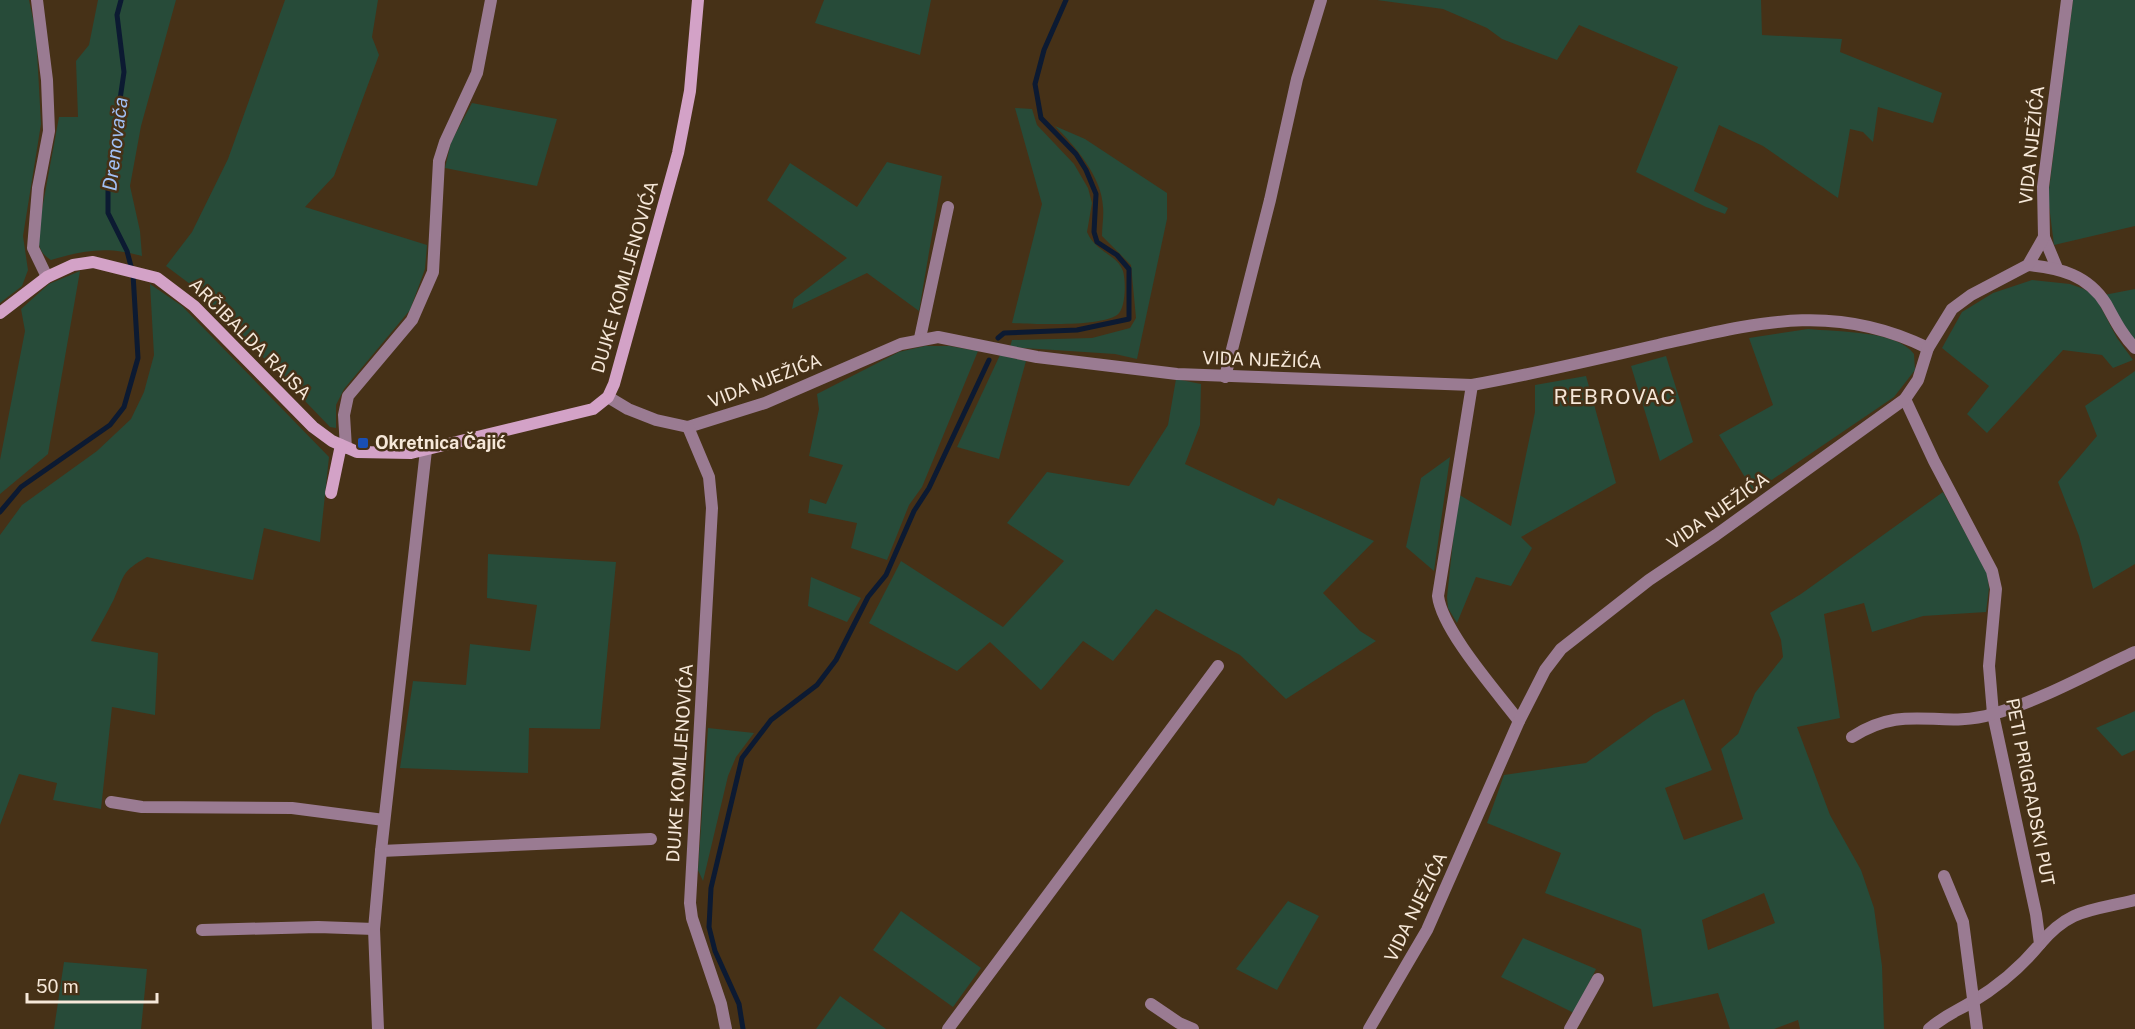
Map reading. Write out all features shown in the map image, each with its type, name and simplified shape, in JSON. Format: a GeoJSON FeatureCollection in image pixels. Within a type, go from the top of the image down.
{"type":"FeatureCollection","features":[{"type":"Feature","properties":{"kind":"street"},"geometry":{"type":"LineString","coordinates":[[37,0],[47,80],[49,131],[32,233],[33,248],[47,277]]}},
{"type":"Feature","properties":{"kind":"street"},"geometry":{"type":"LineString","coordinates":[[331,493],[343,447],[344,415],[348,396],[412,320],[428,289],[433,272],[439,161],[445,141],[477,73],[491,0]]}},
{"type":"Feature","properties":{"kind":"street","name":"DUJKE KOMLJENOVIĆA"},"geometry":{"type":"LineString","coordinates":[[426,450],[583,413],[608,398],[678,153],[690,91],[698,0]]}},
{"type":"Feature","properties":{"kind":"street"},"geometry":{"type":"LineString","coordinates":[[1225,376],[1270,200],[1296,79],[1321,0]]}},
{"type":"Feature","properties":{"kind":"street","name":"VIDA NJEŽIĆA"},"geometry":{"type":"LineString","coordinates":[[2044,237],[2043,187],[2067,0]]}},
{"type":"Feature","properties":{"kind":"street"},"geometry":{"type":"LineString","coordinates":[[920,338],[948,207]]}},
{"type":"Feature","properties":{"kind":"street"},"geometry":{"type":"LineString","coordinates":[[2044,237],[2028,265],[2057,268],[2088,283],[2135,348]]}},
{"type":"Feature","properties":{"kind":"street"},"geometry":{"type":"LineString","coordinates":[[2044,237],[2057,268]]}},
{"type":"Feature","properties":{"kind":"street","name":"ARČIBALDA RAJSA"},"geometry":{"type":"LineString","coordinates":[[0,313],[47,277],[73,265],[93,262],[157,278],[181,294],[313,427],[343,447],[370,453],[426,450]]}},
{"type":"Feature","properties":{"kind":"street","name":"VIDA NJEŽIĆA"},"geometry":{"type":"LineString","coordinates":[[1369,1029],[1427,930],[1519,721],[1545,670],[1571,639],[1649,580],[1736,522],[1905,399],[1918,380],[1928,348],[1952,309],[1989,285],[2028,265]]}},
{"type":"Feature","properties":{"kind":"street","name":"VIDA NJEŽIĆA"},"geometry":{"type":"LineString","coordinates":[[608,398],[656,420],[688,427],[765,403],[920,338],[946,338],[1047,358],[1177,374],[1472,385],[1513,378],[1747,325],[1792,319],[1838,321],[1880,328],[1928,348]]}},
{"type":"Feature","properties":{"kind":"street"},"geometry":{"type":"LineString","coordinates":[[1472,385],[1451,506],[1438,596],[1439,606],[1454,633],[1519,721]]}},
{"type":"Feature","properties":{"kind":"street","name":"PETI PRIGRADSKI PUT"},"geometry":{"type":"LineString","coordinates":[[1905,399],[1934,461],[1992,572],[1996,589],[1989,666],[1993,714],[2036,914],[2040,944]]}},
{"type":"Feature","properties":{"kind":"street","name":"DUJKE KOMLJENOVIĆA"},"geometry":{"type":"LineString","coordinates":[[688,427],[710,477],[712,508],[690,903],[692,918],[722,1004],[726,1029]]}},
{"type":"Feature","properties":{"kind":"street"},"geometry":{"type":"LineString","coordinates":[[378,1029],[374,929],[384,820],[426,450]]}},
{"type":"Feature","properties":{"kind":"street"},"geometry":{"type":"LineString","coordinates":[[1851,737],[1871,724],[1889,719],[1971,719],[1993,714],[2046,694],[2135,652]]}},
{"type":"Feature","properties":{"kind":"street"},"geometry":{"type":"LineString","coordinates":[[948,1029],[1218,666]]}},
{"type":"Feature","properties":{"kind":"street"},"geometry":{"type":"LineString","coordinates":[[111,802],[142,807],[292,808],[384,820]]}},
{"type":"Feature","properties":{"kind":"street"},"geometry":{"type":"LineString","coordinates":[[381,851],[651,839]]}},
{"type":"Feature","properties":{"kind":"street"},"geometry":{"type":"LineString","coordinates":[[1944,876],[1963,922],[1977,1029]]}},
{"type":"Feature","properties":{"kind":"street"},"geometry":{"type":"LineString","coordinates":[[1929,1029],[1943,1016],[1972,1002],[2014,971],[2056,924],[2068,917],[2135,900]]}},
{"type":"Feature","properties":{"kind":"street"},"geometry":{"type":"LineString","coordinates":[[202,930],[318,927],[374,929]]}},
{"type":"Feature","properties":{"kind":"street"},"geometry":{"type":"LineString","coordinates":[[1570,1029],[1598,978]]}},
{"type":"Feature","properties":{"kind":"street"},"geometry":{"type":"LineString","coordinates":[[1151,1004],[1193,1029]]}},
{"type":"Feature","properties":{"kind":"green space"},"geometry":{"type":"Polygon","coordinates":[[[0,0],[29,0],[36,33],[41,124],[23,236],[28,270],[22,286],[0,303],[0,0]]]}},
{"type":"Feature","properties":{"kind":"green space"},"geometry":{"type":"Polygon","coordinates":[[[98,0],[176,0],[141,126],[130,186],[140,231],[142,256],[118,251],[96,250],[51,260],[40,248],[38,231],[59,117],[78,117],[76,61],[89,45],[98,0]]]}},
{"type":"Feature","properties":{"kind":"green space"},"geometry":{"type":"Polygon","coordinates":[[[285,0],[378,0],[372,37],[379,55],[334,176],[305,207],[427,245],[425,269],[410,310],[344,389],[336,405],[336,428],[330,427],[198,290],[166,266],[192,232],[228,159],[285,0]]]}},
{"type":"Feature","properties":{"kind":"green space"},"geometry":{"type":"Polygon","coordinates":[[[824,0],[931,0],[920,55],[815,23],[824,0]]]}},
{"type":"Feature","properties":{"kind":"green space"},"geometry":{"type":"Polygon","coordinates":[[[1377,0],[1761,0],[1762,35],[1842,39],[1840,52],[1942,93],[1933,123],[1878,107],[1873,142],[1863,132],[1850,129],[1838,198],[1763,146],[1719,125],[1694,191],[1728,208],[1725,214],[1636,172],[1678,67],[1579,25],[1557,60],[1502,39],[1487,28],[1443,9],[1377,0]]]}},
{"type":"Feature","properties":{"kind":"green space"},"geometry":{"type":"Polygon","coordinates":[[[2073,0],[2135,0],[2135,226],[2054,245],[2048,197],[2073,0]]]}},
{"type":"Feature","properties":{"kind":"green space"},"geometry":{"type":"Polygon","coordinates":[[[472,103],[557,119],[537,186],[445,168],[451,142],[472,103]]]}},
{"type":"Feature","properties":{"kind":"green space"},"geometry":{"type":"Polygon","coordinates":[[[1015,108],[1032,109],[1037,125],[1074,164],[1088,188],[1092,203],[1087,232],[1096,245],[1120,265],[1125,281],[1124,301],[1120,312],[1109,319],[1082,323],[1012,323],[1042,204],[1015,108]]]}},
{"type":"Feature","properties":{"kind":"green space"},"geometry":{"type":"Polygon","coordinates":[[[1055,126],[1085,139],[1167,193],[1167,219],[1137,359],[1115,354],[1010,347],[1012,340],[1092,338],[1130,328],[1136,318],[1131,265],[1102,236],[1103,207],[1098,184],[1079,153],[1055,126]]]}},
{"type":"Feature","properties":{"kind":"green space"},"geometry":{"type":"Polygon","coordinates":[[[887,162],[942,176],[919,311],[867,273],[792,309],[794,299],[847,258],[767,200],[790,163],[857,207],[887,162]]]}},
{"type":"Feature","properties":{"kind":"green space"},"geometry":{"type":"Polygon","coordinates":[[[80,271],[48,454],[0,494],[0,460],[25,331],[21,309],[49,284],[80,271]]]}},
{"type":"Feature","properties":{"kind":"green space"},"geometry":{"type":"Polygon","coordinates":[[[2032,280],[2070,284],[2095,296],[2117,338],[2133,360],[2113,368],[2102,355],[2063,350],[1987,433],[1967,414],[1989,386],[1942,348],[1962,312],[1993,293],[2032,280]]]}},
{"type":"Feature","properties":{"kind":"green space"},"geometry":{"type":"Polygon","coordinates":[[[150,284],[182,306],[329,457],[320,542],[264,528],[253,580],[147,557],[132,566],[122,579],[91,641],[158,653],[155,715],[112,707],[101,809],[53,800],[57,783],[19,774],[0,825],[0,535],[22,505],[97,451],[131,419],[144,392],[154,355],[150,284]]]}},
{"type":"Feature","properties":{"kind":"green space"},"geometry":{"type":"Polygon","coordinates":[[[2135,289],[2135,343],[2104,295],[2135,289]]]}},
{"type":"Feature","properties":{"kind":"green space"},"geometry":{"type":"Polygon","coordinates":[[[1808,329],[1865,334],[1894,340],[1906,346],[1914,354],[1915,370],[1894,397],[1754,492],[1719,435],[1773,405],[1749,338],[1808,329]]]}},
{"type":"Feature","properties":{"kind":"green space"},"geometry":{"type":"Polygon","coordinates":[[[925,346],[949,346],[978,351],[922,487],[909,505],[887,560],[851,548],[857,523],[808,513],[810,499],[826,504],[843,465],[809,456],[819,409],[817,394],[899,352],[925,346]]]}},
{"type":"Feature","properties":{"kind":"green space"},"geometry":{"type":"Polygon","coordinates":[[[1000,355],[1026,361],[999,459],[957,447],[1000,355]]]}},
{"type":"Feature","properties":{"kind":"green space"},"geometry":{"type":"Polygon","coordinates":[[[1666,356],[1693,442],[1660,461],[1631,366],[1666,356]]]}},
{"type":"Feature","properties":{"kind":"green space"},"geometry":{"type":"Polygon","coordinates":[[[2135,371],[2135,564],[2093,589],[2079,536],[2058,482],[2097,436],[2085,406],[2135,371]]]}},
{"type":"Feature","properties":{"kind":"green space"},"geometry":{"type":"Polygon","coordinates":[[[1586,376],[1616,483],[1521,537],[1532,548],[1511,586],[1476,577],[1457,623],[1448,608],[1447,597],[1458,494],[1511,526],[1535,412],[1535,385],[1586,376]]]}},
{"type":"Feature","properties":{"kind":"green space"},"geometry":{"type":"Polygon","coordinates":[[[1176,379],[1201,384],[1200,425],[1185,464],[1274,506],[1278,498],[1374,541],[1323,593],[1360,631],[1376,641],[1286,699],[1240,655],[1156,609],[1113,661],[1083,641],[1041,690],[990,642],[957,671],[869,623],[901,561],[1003,627],[1064,561],[1007,523],[1047,472],[1129,486],[1168,425],[1176,379]]]}},
{"type":"Feature","properties":{"kind":"green space"},"geometry":{"type":"Polygon","coordinates":[[[1450,457],[1434,571],[1406,547],[1421,478],[1450,457]]]}},
{"type":"Feature","properties":{"kind":"green space"},"geometry":{"type":"Polygon","coordinates":[[[1943,492],[1987,573],[1989,588],[1986,612],[1923,616],[1872,632],[1864,603],[1824,614],[1840,718],[1797,727],[1830,815],[1861,870],[1874,908],[1882,966],[1884,1029],[1800,1029],[1798,1020],[1774,1029],[1730,1029],[1718,993],[1653,1007],[1641,929],[1545,893],[1561,853],[1487,823],[1504,775],[1586,763],[1654,714],[1684,699],[1712,770],[1665,788],[1684,840],[1743,819],[1721,749],[1738,734],[1755,693],[1783,657],[1781,640],[1770,613],[1801,594],[1943,492]],[[1764,893],[1702,920],[1708,950],[1775,923],[1764,893]]]}},
{"type":"Feature","properties":{"kind":"green space"},"geometry":{"type":"Polygon","coordinates":[[[488,554],[616,562],[600,729],[529,728],[528,773],[400,768],[413,681],[466,685],[470,644],[530,651],[537,605],[487,598],[488,554]]]}},
{"type":"Feature","properties":{"kind":"green space"},"geometry":{"type":"Polygon","coordinates":[[[811,577],[861,598],[847,622],[808,606],[811,577]]]}},
{"type":"Feature","properties":{"kind":"green space"},"geometry":{"type":"Polygon","coordinates":[[[2135,711],[2135,750],[2122,756],[2096,728],[2135,711]]]}},
{"type":"Feature","properties":{"kind":"green space"},"geometry":{"type":"Polygon","coordinates":[[[708,728],[754,733],[736,757],[728,776],[703,881],[698,870],[708,728]]]}},
{"type":"Feature","properties":{"kind":"green space"},"geometry":{"type":"Polygon","coordinates":[[[1288,901],[1319,916],[1277,990],[1236,969],[1288,901]]]}},
{"type":"Feature","properties":{"kind":"green space"},"geometry":{"type":"Polygon","coordinates":[[[901,911],[981,968],[953,1007],[873,950],[901,911]]]}},
{"type":"Feature","properties":{"kind":"green space"},"geometry":{"type":"Polygon","coordinates":[[[1523,938],[1596,969],[1574,1013],[1501,977],[1523,938]]]}},
{"type":"Feature","properties":{"kind":"green space"},"geometry":{"type":"Polygon","coordinates":[[[64,962],[147,969],[141,1029],[54,1029],[64,962]]]}},
{"type":"Feature","properties":{"kind":"green space"},"geometry":{"type":"Polygon","coordinates":[[[840,996],[886,1029],[816,1029],[840,996]]]}},
{"type":"Feature","properties":{"kind":"waterway","name":"Drenovača"},"geometry":{"type":"LineString","coordinates":[[0,512],[21,487],[110,425],[124,407],[138,358],[133,274],[127,251],[108,213],[108,182],[124,72],[117,15],[121,0]]}},
{"type":"Feature","properties":{"kind":"waterway"},"geometry":{"type":"LineString","coordinates":[[998,338],[1004,333],[1077,330],[1129,319],[1129,269],[1117,255],[1097,242],[1094,232],[1096,194],[1086,170],[1076,154],[1041,118],[1035,84],[1044,50],[1066,0]]}},
{"type":"Feature","properties":{"kind":"waterway"},"geometry":{"type":"LineString","coordinates":[[743,1029],[739,1004],[715,951],[709,927],[711,888],[742,758],[771,720],[817,685],[836,660],[868,597],[886,575],[914,511],[929,488],[989,360]]}},
{"type":"Feature","properties":{"kind":"place","name":"Okretnica Čajić"},"geometry":{"type":"Point","coordinates":[363,443]}},
{"type":"Feature","properties":{"kind":"district","name":"REBROVAC"},"geometry":{"type":"Point","coordinates":[1615,397]}}]}
